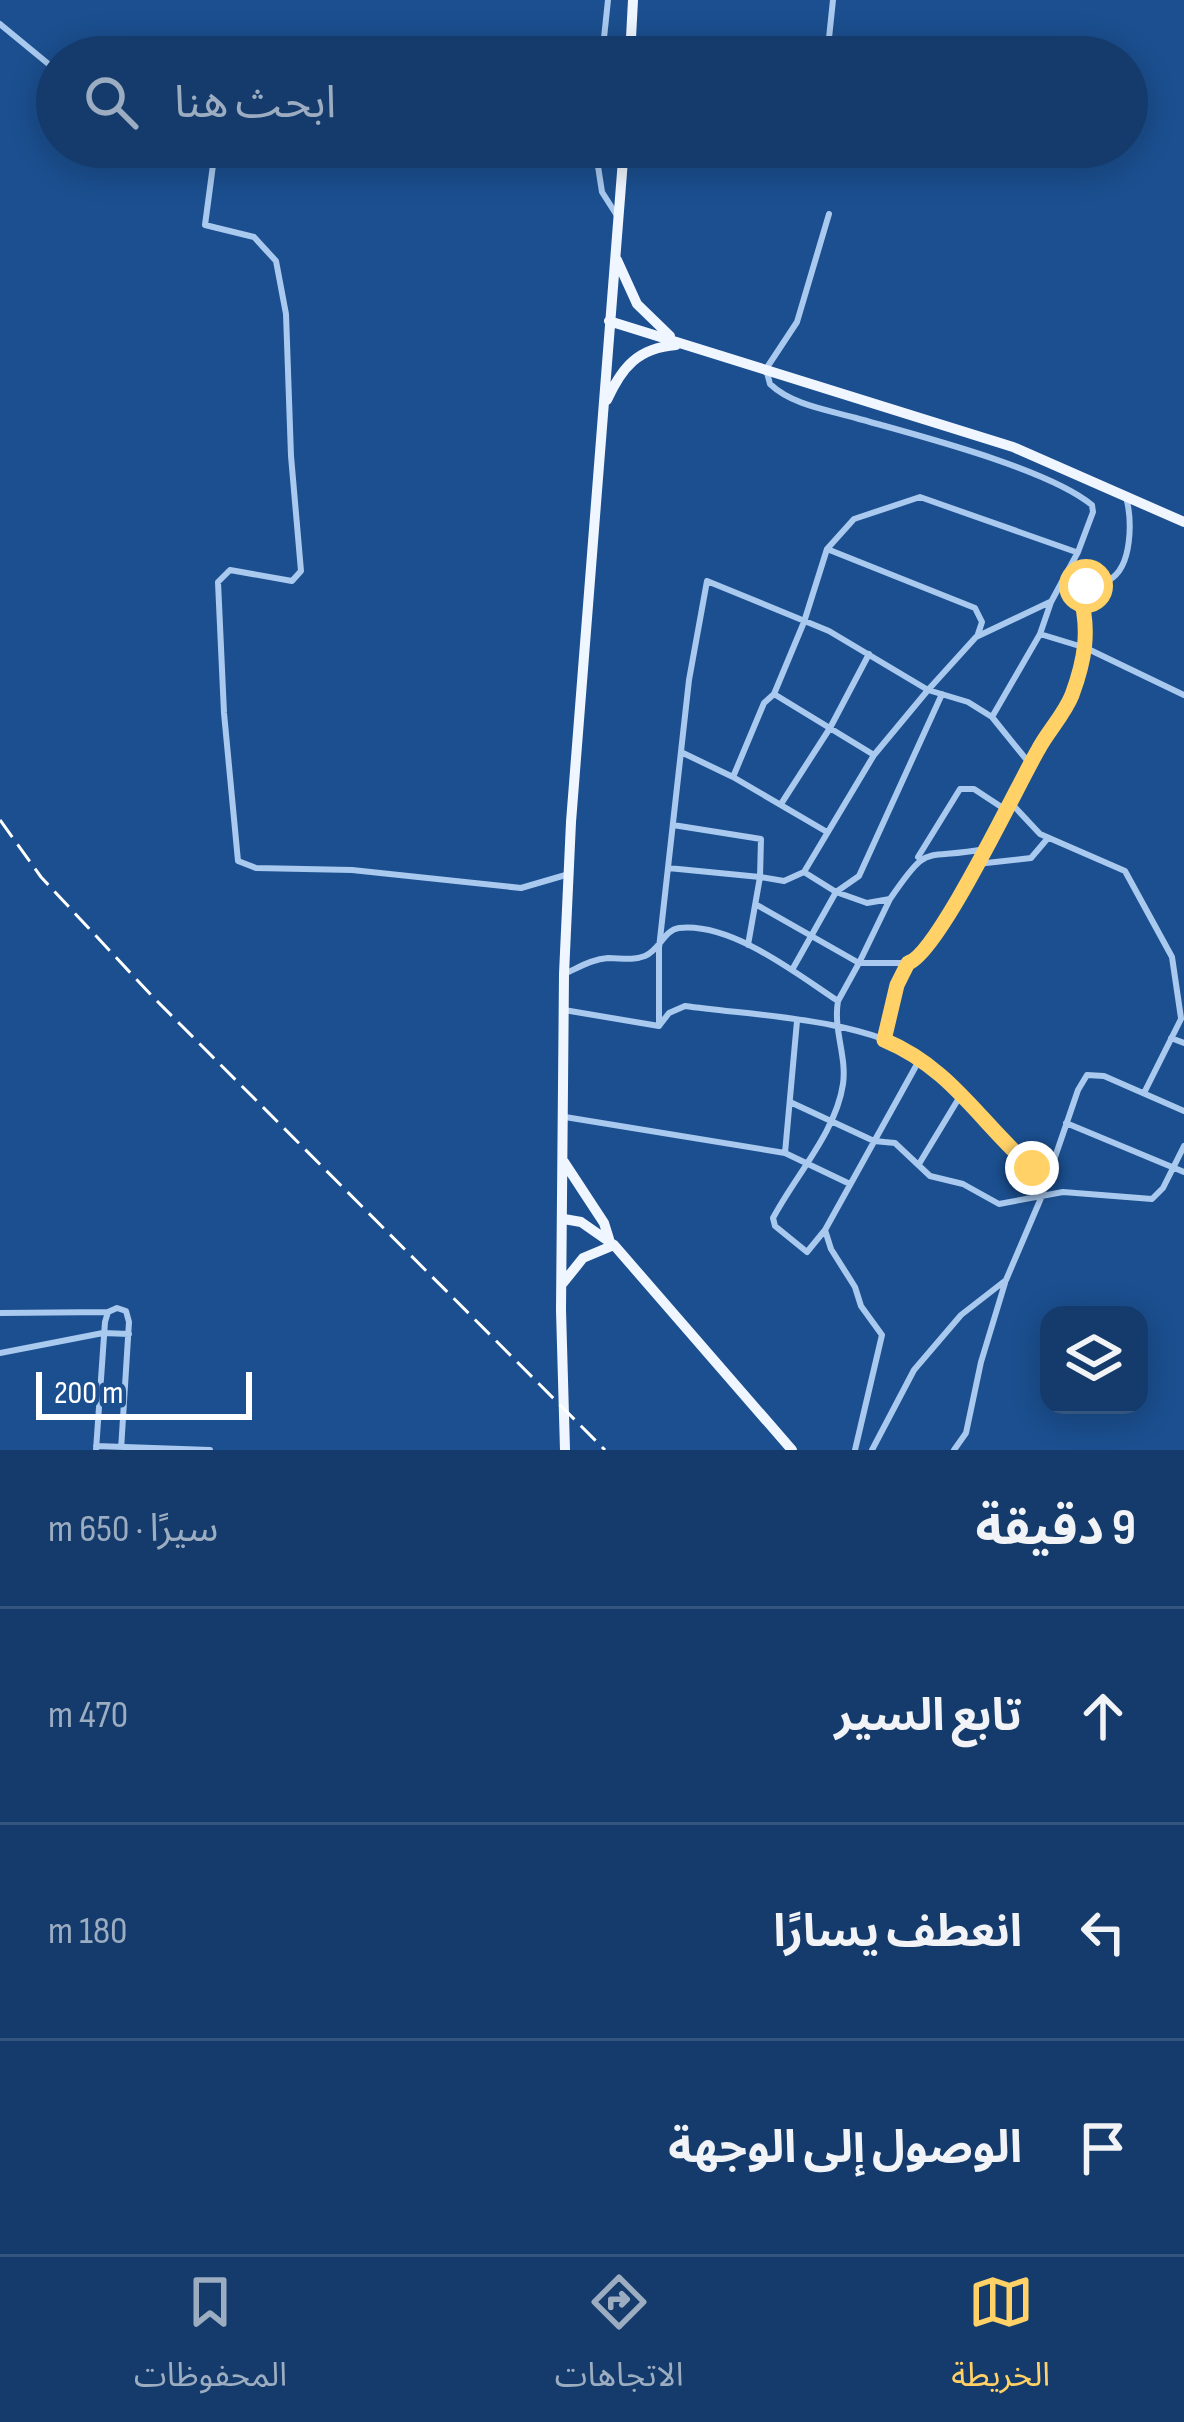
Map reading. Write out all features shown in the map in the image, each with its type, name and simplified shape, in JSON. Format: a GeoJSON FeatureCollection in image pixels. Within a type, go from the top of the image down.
{"type":"FeatureCollection","features":[{"type":"Feature","properties":{"kind":"main road"},"geometry":{"type":"LineString","coordinates":[[631,36],[634,0]]}},
{"type":"Feature","properties":{"kind":"main road"},"geometry":{"type":"LineString","coordinates":[[565,1450],[564,974],[622,168]]}},
{"type":"Feature","properties":{"kind":"main road"},"geometry":{"type":"LineString","coordinates":[[616,254],[637,304],[659,329],[684,345]]}},
{"type":"Feature","properties":{"kind":"main road"},"geometry":{"type":"LineString","coordinates":[[609,321],[1012,447],[1184,522]]}},
{"type":"Feature","properties":{"kind":"main road"},"geometry":{"type":"LineString","coordinates":[[603,409],[632,359],[655,348],[684,345]]}},
{"type":"Feature","properties":{"kind":"main road"},"geometry":{"type":"LineString","coordinates":[[564,1162],[604,1223],[612,1244]]}},
{"type":"Feature","properties":{"kind":"main road"},"geometry":{"type":"LineString","coordinates":[[564,1219],[581,1222],[612,1244],[792,1450]]}},
{"type":"Feature","properties":{"kind":"main road"},"geometry":{"type":"LineString","coordinates":[[562,1286],[583,1258],[612,1244]]}},
{"type":"Feature","properties":{"kind":"street"},"geometry":{"type":"LineString","coordinates":[[604,36],[608,0]]}},
{"type":"Feature","properties":{"kind":"street"},"geometry":{"type":"LineString","coordinates":[[829,36],[833,0]]}},
{"type":"Feature","properties":{"kind":"street"},"geometry":{"type":"LineString","coordinates":[[0,24],[36,54]]}},
{"type":"Feature","properties":{"kind":"street"},"geometry":{"type":"LineString","coordinates":[[213,168],[205,225],[254,237],[276,261],[281,281],[301,571],[292,581],[230,570],[218,582],[238,861],[256,868],[374,872],[521,888],[569,874]]}},
{"type":"Feature","properties":{"kind":"street"},"geometry":{"type":"LineString","coordinates":[[598,168],[602,192],[618,217]]}},
{"type":"Feature","properties":{"kind":"street"},"geometry":{"type":"LineString","coordinates":[[829,214],[797,322],[766,370],[770,384],[794,399],[1042,479],[1088,501],[1094,512],[1040,634],[992,718]]}},
{"type":"Feature","properties":{"kind":"street"},"geometry":{"type":"LineString","coordinates":[[756,904],[859,963],[908,963],[921,957],[1070,700],[1088,628],[1080,595],[1086,586],[1106,583],[1117,572],[1131,528],[1125,493]]}},
{"type":"Feature","properties":{"kind":"street"},"geometry":{"type":"LineString","coordinates":[[733,776],[804,622],[827,549],[854,519],[920,497],[1078,552]]}},
{"type":"Feature","properties":{"kind":"street"},"geometry":{"type":"LineString","coordinates":[[668,868],[784,881],[804,872],[874,754],[976,637],[982,622],[976,608],[827,549]]}},
{"type":"Feature","properties":{"kind":"street"},"geometry":{"type":"LineString","coordinates":[[659,1025],[659,948],[689,680],[706,581],[829,631],[928,690],[968,702],[992,718],[1030,764]]}},
{"type":"Feature","properties":{"kind":"street"},"geometry":{"type":"LineString","coordinates":[[976,637],[1051,602]]}},
{"type":"Feature","properties":{"kind":"street"},"geometry":{"type":"LineString","coordinates":[[1040,634],[1086,648],[1184,695]]}},
{"type":"Feature","properties":{"kind":"street"},"geometry":{"type":"LineString","coordinates":[[781,804],[830,728],[869,654]]}},
{"type":"Feature","properties":{"kind":"street"},"geometry":{"type":"LineString","coordinates":[[774,694],[874,754]]}},
{"type":"Feature","properties":{"kind":"street"},"geometry":{"type":"LineString","coordinates":[[792,970],[836,892],[859,876],[942,694]]}},
{"type":"Feature","properties":{"kind":"street"},"geometry":{"type":"LineString","coordinates":[[683,753],[733,776],[827,832]]}},
{"type":"Feature","properties":{"kind":"street"},"geometry":{"type":"LineString","coordinates":[[921,1057],[825,1230],[806,1252],[774,1224],[774,1216],[829,1121],[843,1084],[836,1028],[838,1001],[890,899],[960,789],[974,789],[1008,806],[1048,838],[1125,872],[1172,957],[1183,1018],[1144,1094]]}},
{"type":"Feature","properties":{"kind":"street"},"geometry":{"type":"LineString","coordinates":[[673,825],[761,838],[760,877],[748,945]]}},
{"type":"Feature","properties":{"kind":"street"},"geometry":{"type":"LineString","coordinates":[[976,865],[1031,857],[1048,838]]}},
{"type":"Feature","properties":{"kind":"street"},"geometry":{"type":"LineString","coordinates":[[916,860],[936,853],[985,849]]}},
{"type":"Feature","properties":{"kind":"street"},"geometry":{"type":"LineString","coordinates":[[804,872],[836,892],[867,903],[890,899]]}},
{"type":"Feature","properties":{"kind":"street"},"geometry":{"type":"LineString","coordinates":[[564,974],[590,962],[628,960],[659,948],[670,931],[679,928],[706,930],[748,945],[838,1001]]}},
{"type":"Feature","properties":{"kind":"street"},"geometry":{"type":"LineString","coordinates":[[884,1040],[897,985],[908,963]]}},
{"type":"Feature","properties":{"kind":"street"},"geometry":{"type":"LineString","coordinates":[[659,1025],[669,1013],[685,1006],[797,1021],[884,1040],[921,1057],[962,1093],[1029,1166],[1049,1174]]}},
{"type":"Feature","properties":{"kind":"street"},"geometry":{"type":"LineString","coordinates":[[564,1010],[659,1025]]}},
{"type":"Feature","properties":{"kind":"street"},"geometry":{"type":"LineString","coordinates":[[785,1154],[797,1021]]}},
{"type":"Feature","properties":{"kind":"street"},"geometry":{"type":"LineString","coordinates":[[1171,1038],[1184,1043]]}},
{"type":"Feature","properties":{"kind":"street"},"geometry":{"type":"LineString","coordinates":[[955,1450],[967,1433],[985,1345],[1006,1280],[1041,1198],[1078,1090],[1089,1074],[1184,1111]]}},
{"type":"Feature","properties":{"kind":"street"},"geometry":{"type":"LineString","coordinates":[[919,1164],[962,1093]]}},
{"type":"Feature","properties":{"kind":"street"},"geometry":{"type":"LineString","coordinates":[[790,1102],[874,1141],[895,1143],[930,1176],[963,1184],[999,1204],[1068,1192],[1152,1199],[1159,1195],[1184,1146]]}},
{"type":"Feature","properties":{"kind":"street"},"geometry":{"type":"LineString","coordinates":[[564,1117],[785,1154],[850,1184]]}},
{"type":"Feature","properties":{"kind":"street"},"geometry":{"type":"LineString","coordinates":[[1066,1124],[1184,1172]]}},
{"type":"Feature","properties":{"kind":"street"},"geometry":{"type":"LineString","coordinates":[[825,1230],[861,1306],[882,1335],[855,1450]]}},
{"type":"Feature","properties":{"kind":"street"},"geometry":{"type":"LineString","coordinates":[[872,1450],[914,1370],[961,1315],[1006,1280]]}},
{"type":"Feature","properties":{"kind":"street"},"geometry":{"type":"LineString","coordinates":[[0,1313],[126,1311],[129,1334],[121,1448]]}},
{"type":"Feature","properties":{"kind":"street"},"geometry":{"type":"LineString","coordinates":[[108,1312],[96,1448],[210,1450]]}},
{"type":"Feature","properties":{"kind":"street"},"geometry":{"type":"LineString","coordinates":[[0,1353],[103,1333],[129,1334]]}},
{"type":"Feature","properties":{"kind":"railway"},"geometry":{"type":"LineString","coordinates":[[0,820],[41,877],[152,996],[605,1450]]}},
{"type":"Feature","properties":{"kind":"route"},"geometry":{"type":"LineString","coordinates":[[1032,1168],[940,1071],[884,1040],[897,985],[908,963],[921,957],[944,920],[1070,700],[1086,648],[1088,628],[1080,595],[1086,586]]}}]}
